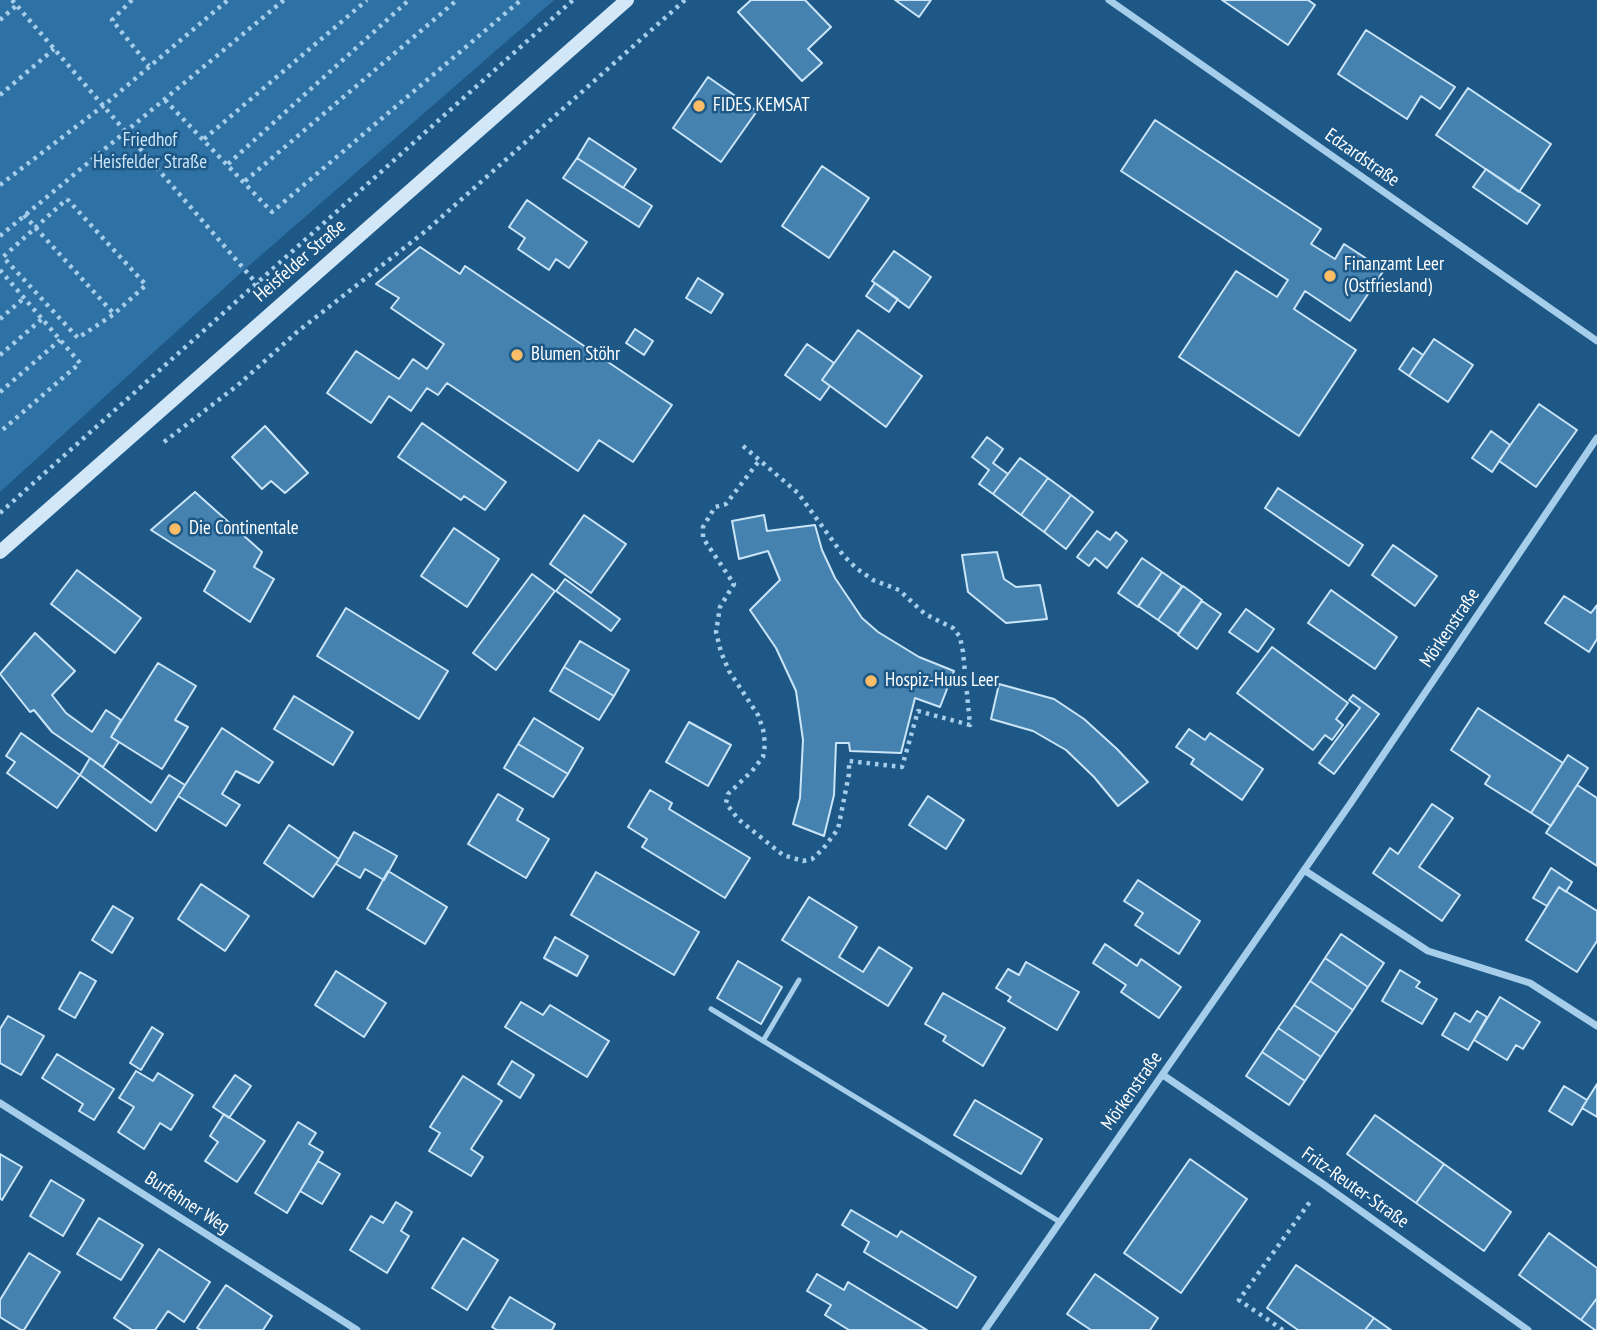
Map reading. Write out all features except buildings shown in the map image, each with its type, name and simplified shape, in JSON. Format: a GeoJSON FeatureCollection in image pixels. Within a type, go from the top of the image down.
{"type":"FeatureCollection","features":[{"type":"Feature","properties":{"kind":"main road","name":"Heisfelder Straße"},"geometry":{"type":"LineString","coordinates":[[0,552],[627,0]]}},
{"type":"Feature","properties":{"kind":"street","name":"Edzardstraße"},"geometry":{"type":"LineString","coordinates":[[1109,0],[1597,341]]}},
{"type":"Feature","properties":{"kind":"street","name":"Mörkenstraße"},"geometry":{"type":"LineString","coordinates":[[985,1330],[1304,870],[1597,438]]}},
{"type":"Feature","properties":{"kind":"street"},"geometry":{"type":"LineString","coordinates":[[1304,870],[1428,951],[1530,983],[1597,1026]]}},
{"type":"Feature","properties":{"kind":"street","name":"Fritz-Reuter-Straße"},"geometry":{"type":"LineString","coordinates":[[1163,1074],[1528,1330]]}},
{"type":"Feature","properties":{"kind":"street","name":"Burfehner Weg"},"geometry":{"type":"LineString","coordinates":[[0,1102],[357,1330]]}},
{"type":"Feature","properties":{"kind":"lane"},"geometry":{"type":"LineString","coordinates":[[763,1041],[799,980]]}},
{"type":"Feature","properties":{"kind":"lane"},"geometry":{"type":"LineString","coordinates":[[711,1009],[1060,1222]]}},
{"type":"Feature","properties":{"kind":"path"},"geometry":{"type":"LineString","coordinates":[[12,0],[256,284]]}},
{"type":"Feature","properties":{"kind":"path"},"geometry":{"type":"LineString","coordinates":[[132,0],[112,20],[149,66]]}},
{"type":"Feature","properties":{"kind":"path"},"geometry":{"type":"LineString","coordinates":[[0,236],[284,0]]}},
{"type":"Feature","properties":{"kind":"path"},"geometry":{"type":"LineString","coordinates":[[204,139],[367,0]]}},
{"type":"Feature","properties":{"kind":"path"},"geometry":{"type":"LineString","coordinates":[[228,164],[409,0]]}},
{"type":"Feature","properties":{"kind":"path"},"geometry":{"type":"LineString","coordinates":[[245,181],[457,0]]}},
{"type":"Feature","properties":{"kind":"path"},"geometry":{"type":"LineString","coordinates":[[165,100],[272,212],[522,0]]}},
{"type":"Feature","properties":{"kind":"path"},"geometry":{"type":"LineString","coordinates":[[0,513],[573,0]]}},
{"type":"Feature","properties":{"kind":"path"},"geometry":{"type":"LineString","coordinates":[[161,445],[238,385],[297,332],[427,230],[685,0]]}},
{"type":"Feature","properties":{"kind":"path"},"geometry":{"type":"LineString","coordinates":[[0,185],[103,106],[225,1]]}},
{"type":"Feature","properties":{"kind":"path"},"geometry":{"type":"LineString","coordinates":[[0,20],[17,5]]}},
{"type":"Feature","properties":{"kind":"path"},"geometry":{"type":"LineString","coordinates":[[0,95],[54,49]]}},
{"type":"Feature","properties":{"kind":"path"},"geometry":{"type":"LineString","coordinates":[[68,199],[146,285],[114,314],[78,338],[3,257],[68,199]]}},
{"type":"Feature","properties":{"kind":"path"},"geometry":{"type":"LineString","coordinates":[[24,215],[114,314]]}},
{"type":"Feature","properties":{"kind":"path"},"geometry":{"type":"LineString","coordinates":[[0,271],[2,278],[24,298],[80,363],[0,432]]}},
{"type":"Feature","properties":{"kind":"path"},"geometry":{"type":"LineString","coordinates":[[0,319],[24,298]]}},
{"type":"Feature","properties":{"kind":"path"},"geometry":{"type":"LineString","coordinates":[[0,355],[42,319]]}},
{"type":"Feature","properties":{"kind":"path"},"geometry":{"type":"LineString","coordinates":[[0,392],[61,340]]}},
{"type":"Feature","properties":{"kind":"path"},"geometry":{"type":"LineString","coordinates":[[743,446],[798,493],[843,555],[856,568],[873,580],[899,590],[925,614],[953,628],[960,637],[966,676],[970,725],[918,711],[902,767],[849,761],[845,800],[838,829],[823,849],[812,859],[803,861],[783,855],[738,819],[726,803],[728,794],[763,757],[765,744],[758,715],[729,671],[721,652],[716,632],[720,607],[734,583],[703,538],[703,527],[715,507],[726,505],[760,461]]}},
{"type":"Feature","properties":{"kind":"path"},"geometry":{"type":"LineString","coordinates":[[1283,1330],[1239,1300],[1323,1184]]}},
{"type":"Feature","properties":{"kind":"green space","name":"Friedhof Heisfelder Straße"},"geometry":{"type":"Polygon","coordinates":[[[0,0],[554,0],[244,270],[0,492],[0,0]]]}},
{"type":"Feature","properties":{"kind":"place","name":"FIDES KEMSAT"},"geometry":{"type":"Point","coordinates":[699,106]}},
{"type":"Feature","properties":{"kind":"place","name":"Finanzamt Leer (Ostfriesland)"},"geometry":{"type":"Point","coordinates":[1330,276]}},
{"type":"Feature","properties":{"kind":"place","name":"Blumen Stöhr"},"geometry":{"type":"Point","coordinates":[517,355]}},
{"type":"Feature","properties":{"kind":"place","name":"Die Continentale"},"geometry":{"type":"Point","coordinates":[175,529]}},
{"type":"Feature","properties":{"kind":"place","name":"Hospiz-Huus Leer"},"geometry":{"type":"Point","coordinates":[871,681]}}]}
